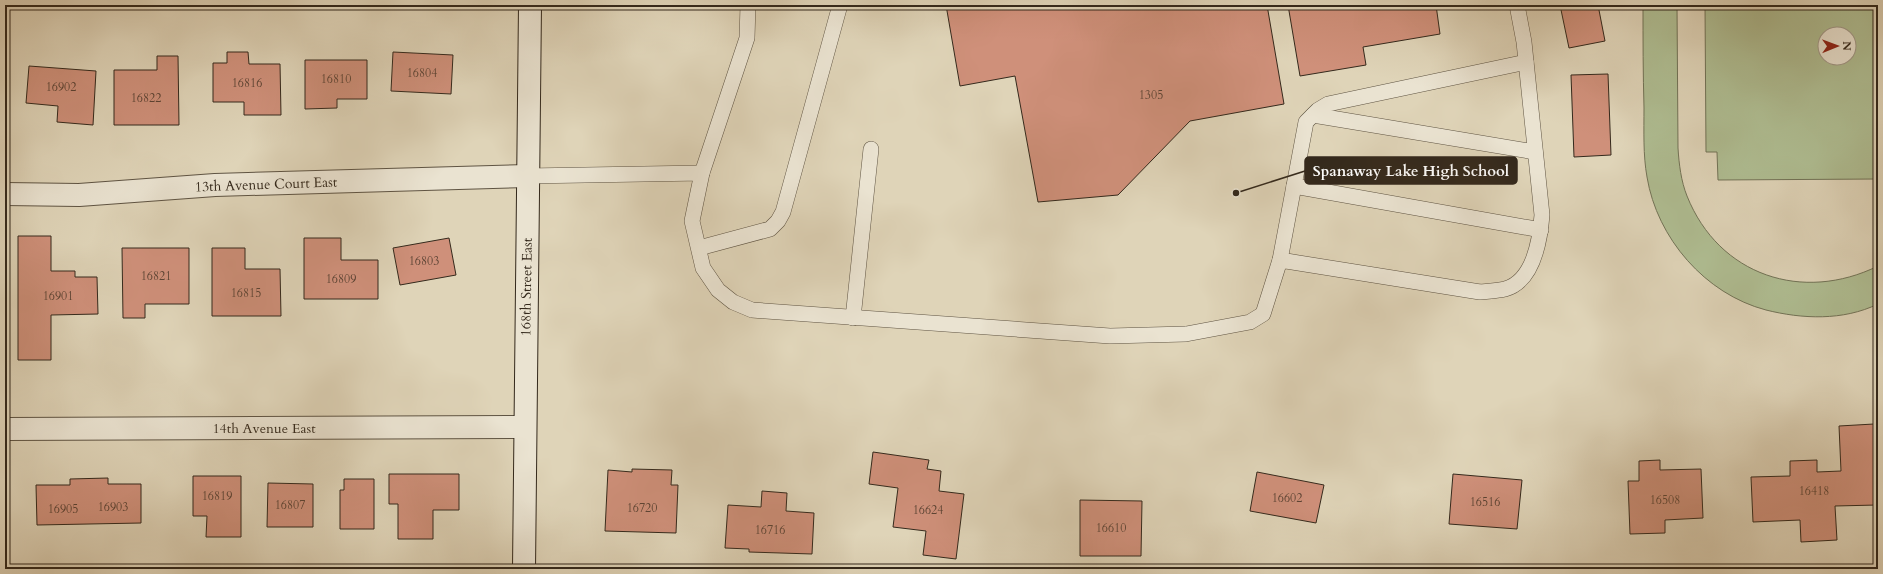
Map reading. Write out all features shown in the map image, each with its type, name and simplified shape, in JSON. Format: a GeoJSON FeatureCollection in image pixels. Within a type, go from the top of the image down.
{"type":"FeatureCollection","features":[{"type":"Feature","properties":{"kind":"street","name":"168th Street East"},"geometry":{"type":"LineString","coordinates":[[524,569],[524,427],[530,5]]}},
{"type":"Feature","properties":{"kind":"street","name":"13th Avenue Court East"},"geometry":{"type":"LineString","coordinates":[[5,194],[78,195],[215,185],[527,176]]}},
{"type":"Feature","properties":{"kind":"street","name":"14th Avenue East"},"geometry":{"type":"LineString","coordinates":[[5,429],[524,427]]}},
{"type":"Feature","properties":{"kind":"lane"},"geometry":{"type":"LineString","coordinates":[[748,5],[747,38],[702,173],[692,221],[703,268],[718,290],[733,302],[752,310],[853,318],[1110,336],[1186,334],[1250,322],[1264,314],[1280,260],[1306,122],[1313,115],[1328,104],[1526,62]]}},
{"type":"Feature","properties":{"kind":"lane"},"geometry":{"type":"LineString","coordinates":[[699,248],[770,229],[778,221],[785,204],[840,5]]}},
{"type":"Feature","properties":{"kind":"lane"},"geometry":{"type":"LineString","coordinates":[[1280,260],[1480,292],[1506,289],[1522,279],[1536,254],[1541,230],[1542,215],[1526,62],[1517,5]]}},
{"type":"Feature","properties":{"kind":"lane"},"geometry":{"type":"LineString","coordinates":[[1313,115],[1535,152]]}},
{"type":"Feature","properties":{"kind":"lane"},"geometry":{"type":"LineString","coordinates":[[853,318],[871,149]]}},
{"type":"Feature","properties":{"kind":"lane"},"geometry":{"type":"LineString","coordinates":[[527,176],[702,173]]}},
{"type":"Feature","properties":{"kind":"lane"},"geometry":{"type":"LineString","coordinates":[[1294,186],[1541,230]]}},
{"type":"Feature","properties":{"kind":"green space"},"geometry":{"type":"Polygon","coordinates":[[[1643,5],[1677,5],[1679,160],[1687,196],[1701,223],[1720,246],[1742,263],[1766,275],[1793,281],[1821,282],[1850,277],[1878,266],[1878,304],[1865,310],[1837,316],[1822,317],[1808,317],[1766,310],[1744,302],[1723,291],[1704,277],[1687,260],[1673,242],[1661,221],[1652,200],[1647,177],[1644,143],[1643,5]]]}},
{"type":"Feature","properties":{"kind":"green space"},"geometry":{"type":"Polygon","coordinates":[[[1705,5],[1878,5],[1878,179],[1718,180],[1717,152],[1706,152],[1705,5]]]}},
{"type":"Feature","properties":{"kind":"building"},"geometry":{"type":"Polygon","coordinates":[[[946,5],[1267,5],[1284,104],[1190,121],[1118,195],[1038,202],[1015,76],[960,86],[946,5]]]}},
{"type":"Feature","properties":{"kind":"building"},"geometry":{"type":"Polygon","coordinates":[[[1288,5],[1436,5],[1440,34],[1363,47],[1366,65],[1300,76],[1288,5]]]}},
{"type":"Feature","properties":{"kind":"building"},"geometry":{"type":"Polygon","coordinates":[[[1560,5],[1598,5],[1605,41],[1569,48],[1560,5]]]}},
{"type":"Feature","properties":{"kind":"building"},"geometry":{"type":"Polygon","coordinates":[[[227,52],[248,52],[249,64],[280,64],[281,115],[244,115],[244,102],[213,102],[213,63],[227,63],[227,52]]]}},
{"type":"Feature","properties":{"kind":"building"},"geometry":{"type":"Polygon","coordinates":[[[393,52],[453,55],[451,94],[391,91],[393,52]]]}},
{"type":"Feature","properties":{"kind":"building"},"geometry":{"type":"Polygon","coordinates":[[[157,56],[178,56],[179,125],[114,125],[114,70],[157,70],[157,56]]]}},
{"type":"Feature","properties":{"kind":"building"},"geometry":{"type":"Polygon","coordinates":[[[305,60],[367,60],[367,99],[337,99],[337,108],[305,109],[305,60]]]}},
{"type":"Feature","properties":{"kind":"building"},"geometry":{"type":"Polygon","coordinates":[[[29,66],[96,71],[93,125],[57,122],[58,106],[26,103],[29,66]]]}},
{"type":"Feature","properties":{"kind":"building"},"geometry":{"type":"Polygon","coordinates":[[[1608,74],[1611,155],[1574,157],[1571,75],[1608,74]]]}},
{"type":"Feature","properties":{"kind":"building"},"geometry":{"type":"Polygon","coordinates":[[[18,236],[51,236],[51,271],[75,271],[75,277],[97,277],[98,314],[51,315],[51,360],[18,360],[18,236]]]}},
{"type":"Feature","properties":{"kind":"building"},"geometry":{"type":"Polygon","coordinates":[[[304,238],[341,238],[341,260],[378,260],[378,299],[304,299],[304,238]]]}},
{"type":"Feature","properties":{"kind":"building"},"geometry":{"type":"Polygon","coordinates":[[[449,238],[456,275],[400,285],[393,248],[449,238]]]}},
{"type":"Feature","properties":{"kind":"building"},"geometry":{"type":"Polygon","coordinates":[[[122,248],[189,248],[189,304],[145,304],[145,318],[123,318],[122,248]]]}},
{"type":"Feature","properties":{"kind":"building"},"geometry":{"type":"Polygon","coordinates":[[[212,248],[245,248],[245,269],[280,269],[281,316],[212,316],[212,248]]]}},
{"type":"Feature","properties":{"kind":"building"},"geometry":{"type":"Polygon","coordinates":[[[1874,424],[1877,505],[1835,506],[1837,540],[1801,542],[1800,520],[1753,522],[1751,477],[1790,476],[1790,461],[1817,460],[1817,472],[1841,471],[1839,426],[1874,424]]]}},
{"type":"Feature","properties":{"kind":"building"},"geometry":{"type":"Polygon","coordinates":[[[873,452],[929,460],[927,469],[941,471],[939,491],[964,494],[956,559],[923,555],[926,531],[893,527],[898,488],[869,484],[873,452]]]}},
{"type":"Feature","properties":{"kind":"building"},"geometry":{"type":"Polygon","coordinates":[[[1660,460],[1660,470],[1701,469],[1703,518],[1665,520],[1665,533],[1630,534],[1628,481],[1639,481],[1639,461],[1660,460]]]}},
{"type":"Feature","properties":{"kind":"building"},"geometry":{"type":"Polygon","coordinates":[[[632,469],[672,470],[671,485],[678,485],[676,533],[605,531],[608,470],[632,472],[632,469]]]}},
{"type":"Feature","properties":{"kind":"building"},"geometry":{"type":"Polygon","coordinates":[[[1257,472],[1324,485],[1316,523],[1250,511],[1257,472]]]}},
{"type":"Feature","properties":{"kind":"building"},"geometry":{"type":"Polygon","coordinates":[[[389,474],[459,474],[459,510],[433,510],[433,539],[398,539],[398,504],[389,504],[389,474]]]}},
{"type":"Feature","properties":{"kind":"building"},"geometry":{"type":"Polygon","coordinates":[[[1453,474],[1522,480],[1517,529],[1449,524],[1453,474]]]}},
{"type":"Feature","properties":{"kind":"building"},"geometry":{"type":"Polygon","coordinates":[[[193,476],[241,476],[241,537],[206,537],[207,516],[193,516],[193,476]]]}},
{"type":"Feature","properties":{"kind":"building"},"geometry":{"type":"Polygon","coordinates":[[[108,478],[108,484],[141,484],[141,523],[37,525],[36,485],[70,485],[70,479],[108,478]]]}},
{"type":"Feature","properties":{"kind":"building"},"geometry":{"type":"Polygon","coordinates":[[[344,479],[374,479],[374,529],[340,529],[340,490],[344,490],[344,479]]]}},
{"type":"Feature","properties":{"kind":"building"},"geometry":{"type":"Polygon","coordinates":[[[268,483],[313,484],[313,527],[267,527],[268,483]]]}},
{"type":"Feature","properties":{"kind":"building"},"geometry":{"type":"Polygon","coordinates":[[[762,491],[787,493],[786,511],[814,513],[812,554],[749,552],[749,549],[725,548],[728,505],[761,507],[762,491]]]}},
{"type":"Feature","properties":{"kind":"building"},"geometry":{"type":"Polygon","coordinates":[[[1080,500],[1142,501],[1141,556],[1080,556],[1080,500]]]}},
{"type":"Feature","properties":{"kind":"place","name":"Spanaway Lake High School"},"geometry":{"type":"Point","coordinates":[1236,193]}}]}
